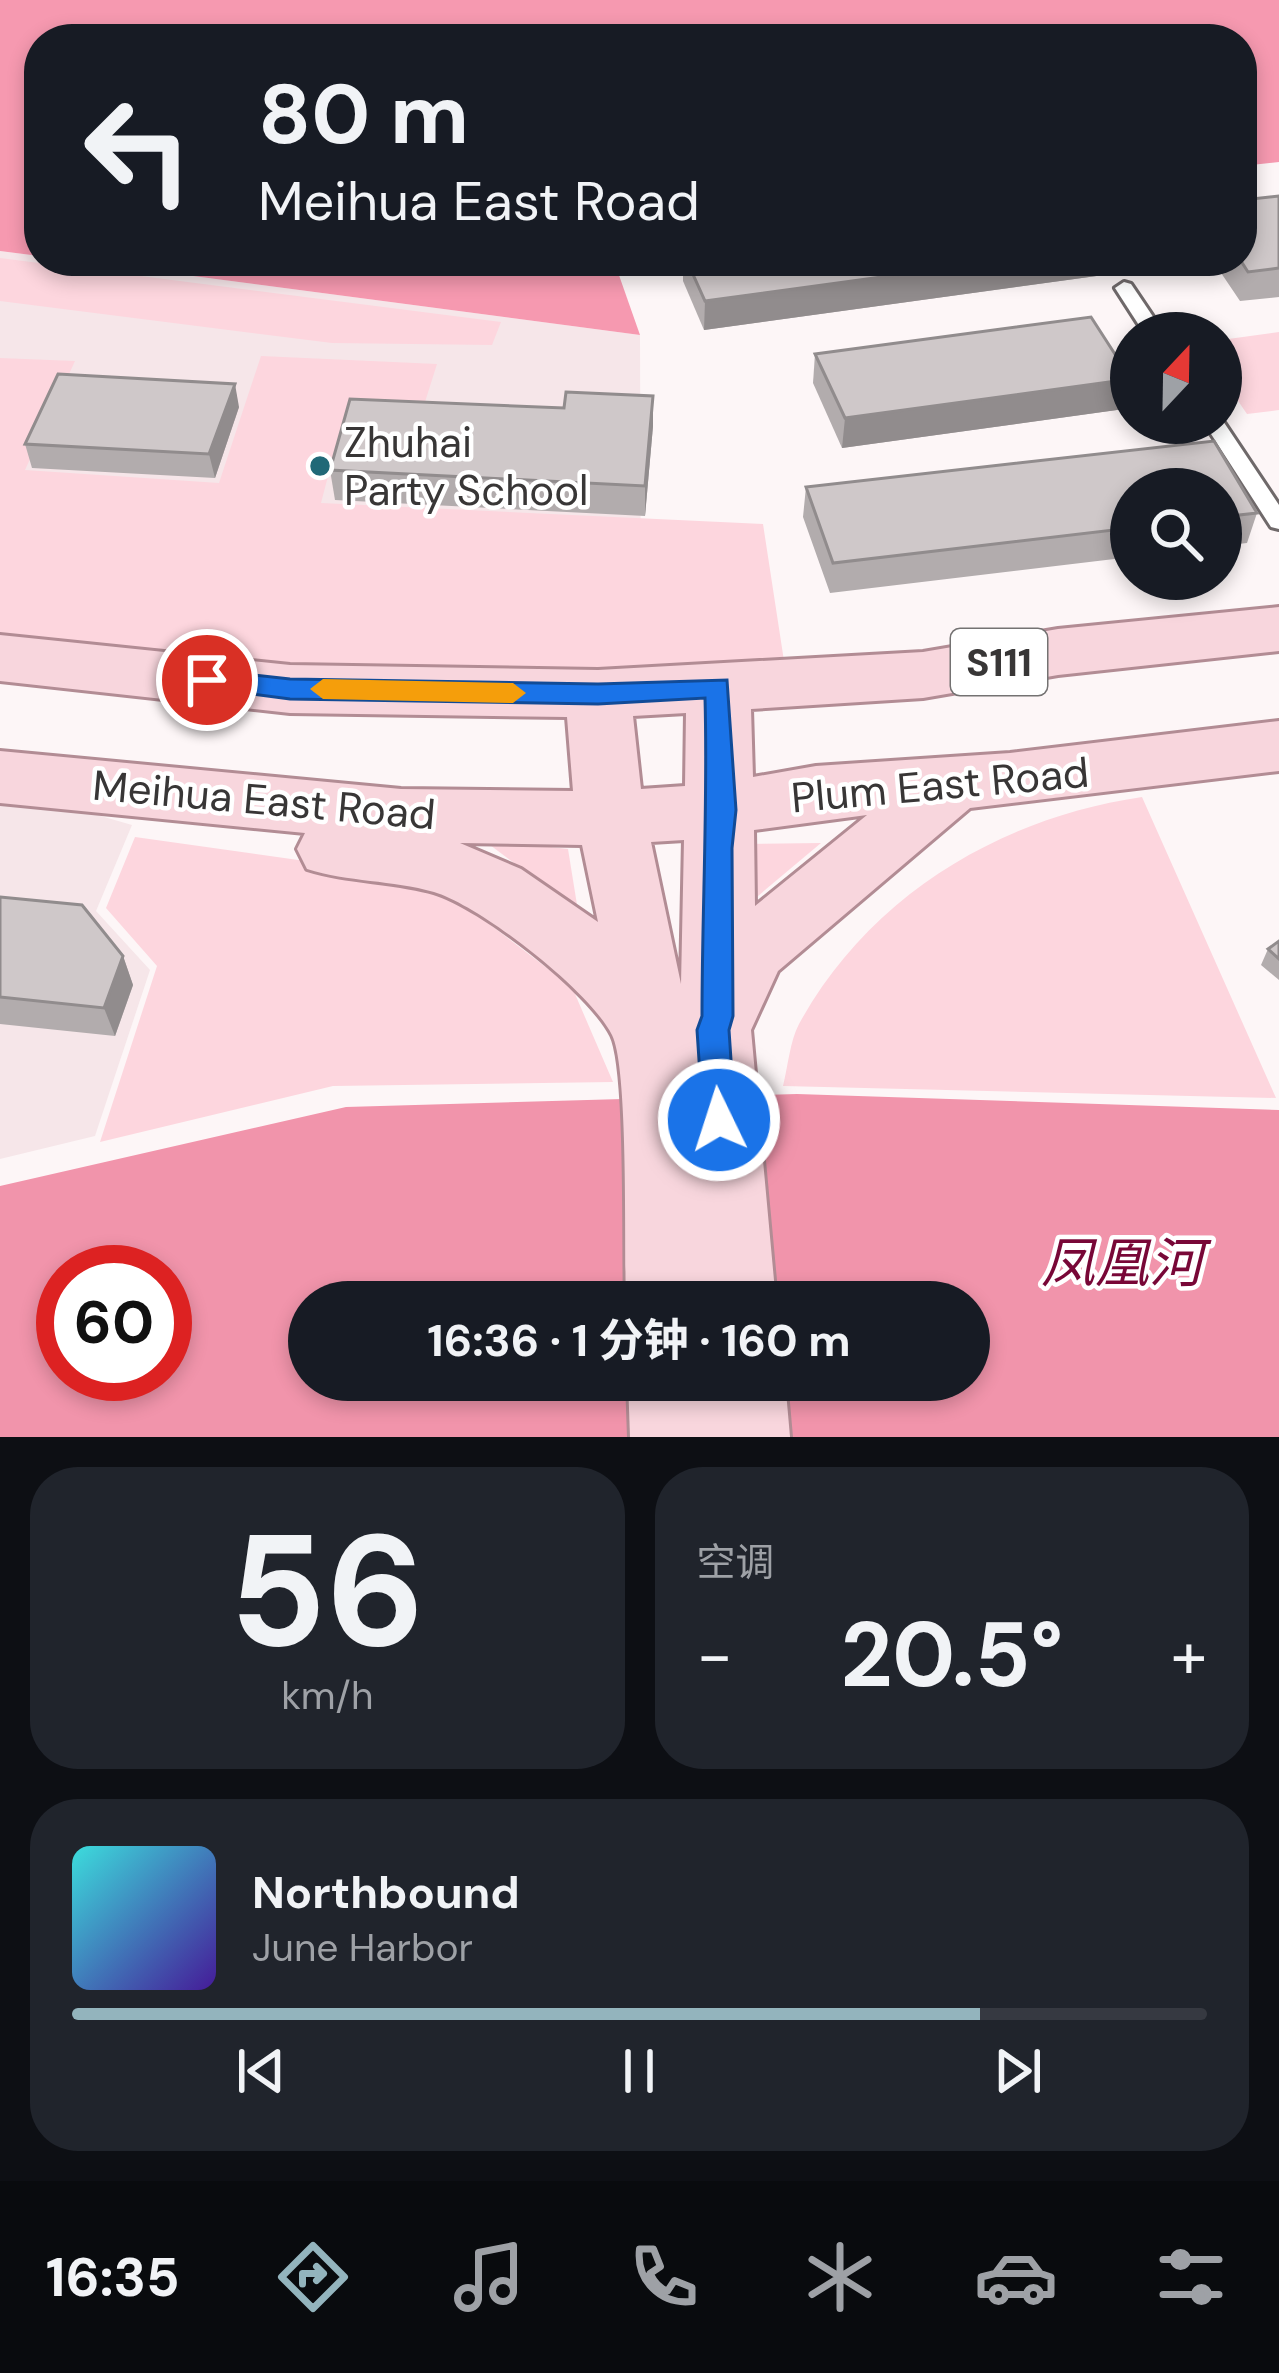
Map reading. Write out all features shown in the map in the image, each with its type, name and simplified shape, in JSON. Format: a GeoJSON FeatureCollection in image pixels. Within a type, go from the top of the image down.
{"type":"FeatureCollection","features":[{"type":"Feature","properties":{"kind":"main road","name":"S111"},"geometry":{"type":"LineString","coordinates":[[0,658],[290,689],[598,694],[923,675],[1058,652],[1279,629]]}},
{"type":"Feature","properties":{"kind":"main road"},"geometry":{"type":"LineString","coordinates":[[669,1281],[685,1049],[722,810],[718,687]]}},
{"type":"Feature","properties":{"kind":"main road"},"geometry":{"type":"LineString","coordinates":[[598,694],[610,818],[630,895],[685,1049],[730,1281]]}},
{"type":"Feature","properties":{"kind":"main road","name":"Plum East Road"},"geometry":{"type":"LineString","coordinates":[[0,778],[401,816],[610,818],[722,810],[816,792],[953,783],[1279,746]]}},
{"type":"Feature","properties":{"kind":"main road"},"geometry":{"type":"LineString","coordinates":[[0,778],[159,822],[418,861],[470,876],[599,965],[685,1049]]}},
{"type":"Feature","properties":{"kind":"main road"},"geometry":{"type":"LineString","coordinates":[[685,1049],[751,951],[953,783]]}},
{"type":"Feature","properties":{"kind":"main road"},"geometry":{"type":"LineString","coordinates":[[673,1401],[675,1437]]}},
{"type":"Feature","properties":{"kind":"main road"},"geometry":{"type":"LineString","coordinates":[[742,1401],[745,1437]]}},
{"type":"Feature","properties":{"kind":"lane"},"geometry":{"type":"LineString","coordinates":[[1124,288],[1140,312]]}},
{"type":"Feature","properties":{"kind":"lane"},"geometry":{"type":"LineString","coordinates":[[1228,444],[1279,522]]}},
{"type":"Feature","properties":{"kind":"shaded area"},"geometry":{"type":"Polygon","coordinates":[[[0,0],[1279,0],[1279,162],[1257,164],[1257,24],[24,24],[24,254],[0,251],[0,0]]]}},
{"type":"Feature","properties":{"kind":"shaded area","name":"Zhuhai Party School"},"geometry":{"type":"Polygon","coordinates":[[[0,251],[24,254],[24,276],[193,276],[640,335],[641,646],[0,597],[0,251]]]}},
{"type":"Feature","properties":{"kind":"shaded area"},"geometry":{"type":"Polygon","coordinates":[[[0,258],[24,261],[24,276],[141,276],[501,322],[492,345],[332,343],[0,301],[0,258]]]}},
{"type":"Feature","properties":{"kind":"shaded area"},"geometry":{"type":"Polygon","coordinates":[[[193,276],[619,276],[640,335],[193,276]]]}},
{"type":"Feature","properties":{"kind":"shaded area"},"geometry":{"type":"Polygon","coordinates":[[[1279,332],[1279,410],[1247,414],[1242,407],[1242,337],[1279,332]]]}},
{"type":"Feature","properties":{"kind":"shaded area"},"geometry":{"type":"Polygon","coordinates":[[[261,356],[437,364],[419,421],[343,419],[321,503],[763,524],[784,661],[596,680],[291,663],[0,637],[0,358],[75,361],[25,470],[219,483],[261,356]]]}},
{"type":"Feature","properties":{"kind":"shaded area"},"geometry":{"type":"Polygon","coordinates":[[[0,787],[132,825],[96,911],[150,970],[95,1136],[0,1159],[0,787]]]}},
{"type":"Feature","properties":{"kind":"shaded area"},"geometry":{"type":"Polygon","coordinates":[[[1142,797],[1276,1098],[783,1086],[796,1031],[828,978],[901,901],[944,870],[1038,823],[1142,797]]]}},
{"type":"Feature","properties":{"kind":"shaded area"},"geometry":{"type":"Polygon","coordinates":[[[135,837],[376,871],[467,907],[572,987],[613,1082],[333,1086],[100,1142],[157,966],[106,908],[135,837]]]}},
{"type":"Feature","properties":{"kind":"shaded area"},"geometry":{"type":"Polygon","coordinates":[[[482,839],[568,849],[578,911],[482,839]]]}},
{"type":"Feature","properties":{"kind":"shaded area"},"geometry":{"type":"Polygon","coordinates":[[[821,843],[733,917],[739,844],[821,843]]]}},
{"type":"Feature","properties":{"kind":"water","name":"凤凰河"},"geometry":{"type":"Polygon","coordinates":[[[797,1094],[1279,1110],[1279,1437],[0,1437],[0,1186],[346,1107],[797,1094]]]}},
{"type":"Feature","properties":{"kind":"building"},"geometry":{"type":"Polygon","coordinates":[[[1279,196],[1279,268],[1257,271],[1257,198],[1279,196]]]}},
{"type":"Feature","properties":{"kind":"building"},"geometry":{"type":"Polygon","coordinates":[[[694,276],[889,276],[705,301],[694,276]]]}},
{"type":"Feature","properties":{"kind":"building"},"geometry":{"type":"Polygon","coordinates":[[[1091,317],[1110,346],[1110,382],[845,418],[815,354],[1091,317]]]}},
{"type":"Feature","properties":{"kind":"building"},"geometry":{"type":"Polygon","coordinates":[[[58,374],[235,384],[209,454],[25,444],[58,374]]]}},
{"type":"Feature","properties":{"kind":"building"},"geometry":{"type":"Polygon","coordinates":[[[566,392],[653,396],[645,486],[330,470],[350,399],[564,408],[566,392]]]}},
{"type":"Feature","properties":{"kind":"building"},"geometry":{"type":"Polygon","coordinates":[[[1187,444],[1216,444],[1230,468],[1110,468],[1110,530],[833,563],[806,487],[1187,444]]]}},
{"type":"Feature","properties":{"kind":"building"},"geometry":{"type":"Polygon","coordinates":[[[1242,488],[1257,513],[1242,515],[1242,488]]]}},
{"type":"Feature","properties":{"kind":"building"},"geometry":{"type":"Polygon","coordinates":[[[0,897],[82,905],[123,956],[104,1008],[0,997],[0,897]]]}},
{"type":"Feature","properties":{"kind":"building"},"geometry":{"type":"Polygon","coordinates":[[[1279,941],[1279,959],[1268,949],[1279,941]]]}},
{"type":"Feature","properties":{"kind":"slow traffic"},"geometry":{"type":"LineString","coordinates":[[323,689],[513,693]]}},
{"type":"Feature","properties":{"kind":"place","name":"Zhuhai Party School"},"geometry":{"type":"Point","coordinates":[320,466]}},
{"type":"Feature","properties":{"kind":"route"},"geometry":{"type":"LineString","coordinates":[[207,680],[290,689],[598,694],[718,687],[722,810],[717,848],[718,1016],[713,1030],[719,1120]]}}]}
